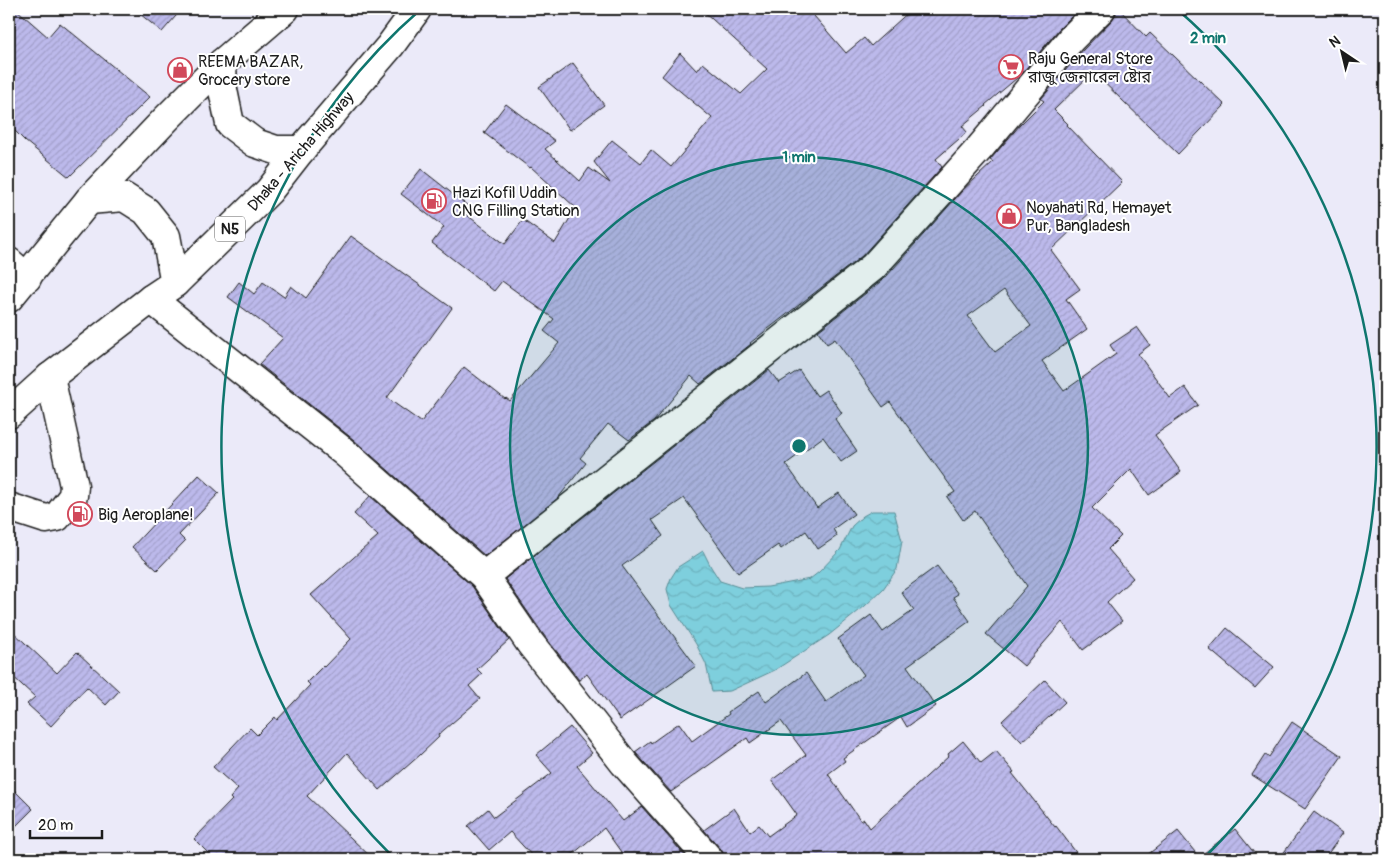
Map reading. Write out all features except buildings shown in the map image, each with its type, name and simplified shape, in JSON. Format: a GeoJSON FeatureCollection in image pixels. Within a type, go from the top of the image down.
{"type":"FeatureCollection","features":[{"type":"Feature","properties":{"kind":"main road"},"geometry":{"type":"LineString","coordinates":[[9,298],[18,270],[222,63],[286,9]]}},
{"type":"Feature","properties":{"kind":"main road","name":"Dhaka - Aricha Highway"},"geometry":{"type":"LineString","coordinates":[[9,414],[50,377],[174,283],[269,191],[390,46],[418,9]]}},
{"type":"Feature","properties":{"kind":"main road"},"geometry":{"type":"LineString","coordinates":[[484,576],[873,267],[979,149],[1071,39],[1101,9]]}},
{"type":"Feature","properties":{"kind":"main road"},"geometry":{"type":"LineString","coordinates":[[222,63],[223,90],[230,124],[255,143],[276,150],[302,150]]}},
{"type":"Feature","properties":{"kind":"main road"},"geometry":{"type":"LineString","coordinates":[[89,200],[124,196],[146,211],[166,236],[174,283]]}},
{"type":"Feature","properties":{"kind":"main road"},"geometry":{"type":"LineString","coordinates":[[151,299],[344,452],[484,576],[530,644],[624,763],[709,859]]}},
{"type":"Feature","properties":{"kind":"main road"},"geometry":{"type":"LineString","coordinates":[[9,507],[46,520],[57,517],[73,496],[74,486],[50,377]]}},
{"type":"Feature","properties":{"kind":"water"},"geometry":{"type":"Polygon","coordinates":[[[872,511],[894,511],[902,541],[897,569],[883,589],[829,635],[775,670],[730,691],[712,692],[706,664],[696,644],[671,605],[667,589],[678,567],[703,551],[720,581],[742,588],[768,587],[810,579],[840,550],[852,526],[872,511]]]}},
{"type":"Feature","properties":{"kind":"place","name":"Raju General Store রাজু জেনারেল ষ্টোর"},"geometry":{"type":"Point","coordinates":[1011,67]}},
{"type":"Feature","properties":{"kind":"place","name":"REEMA BAZAR, Grocery store"},"geometry":{"type":"Point","coordinates":[180,70]}},
{"type":"Feature","properties":{"kind":"place","name":"Hazi Kofil Uddin CNG Filling Station"},"geometry":{"type":"Point","coordinates":[434,201]}},
{"type":"Feature","properties":{"kind":"place","name":"Noyahati Rd, Hemayet Pur, Bangladesh"},"geometry":{"type":"Point","coordinates":[1009,216]}},
{"type":"Feature","properties":{"kind":"place","name":"Big Aeroplane!"},"geometry":{"type":"Point","coordinates":[80,514]}}]}
